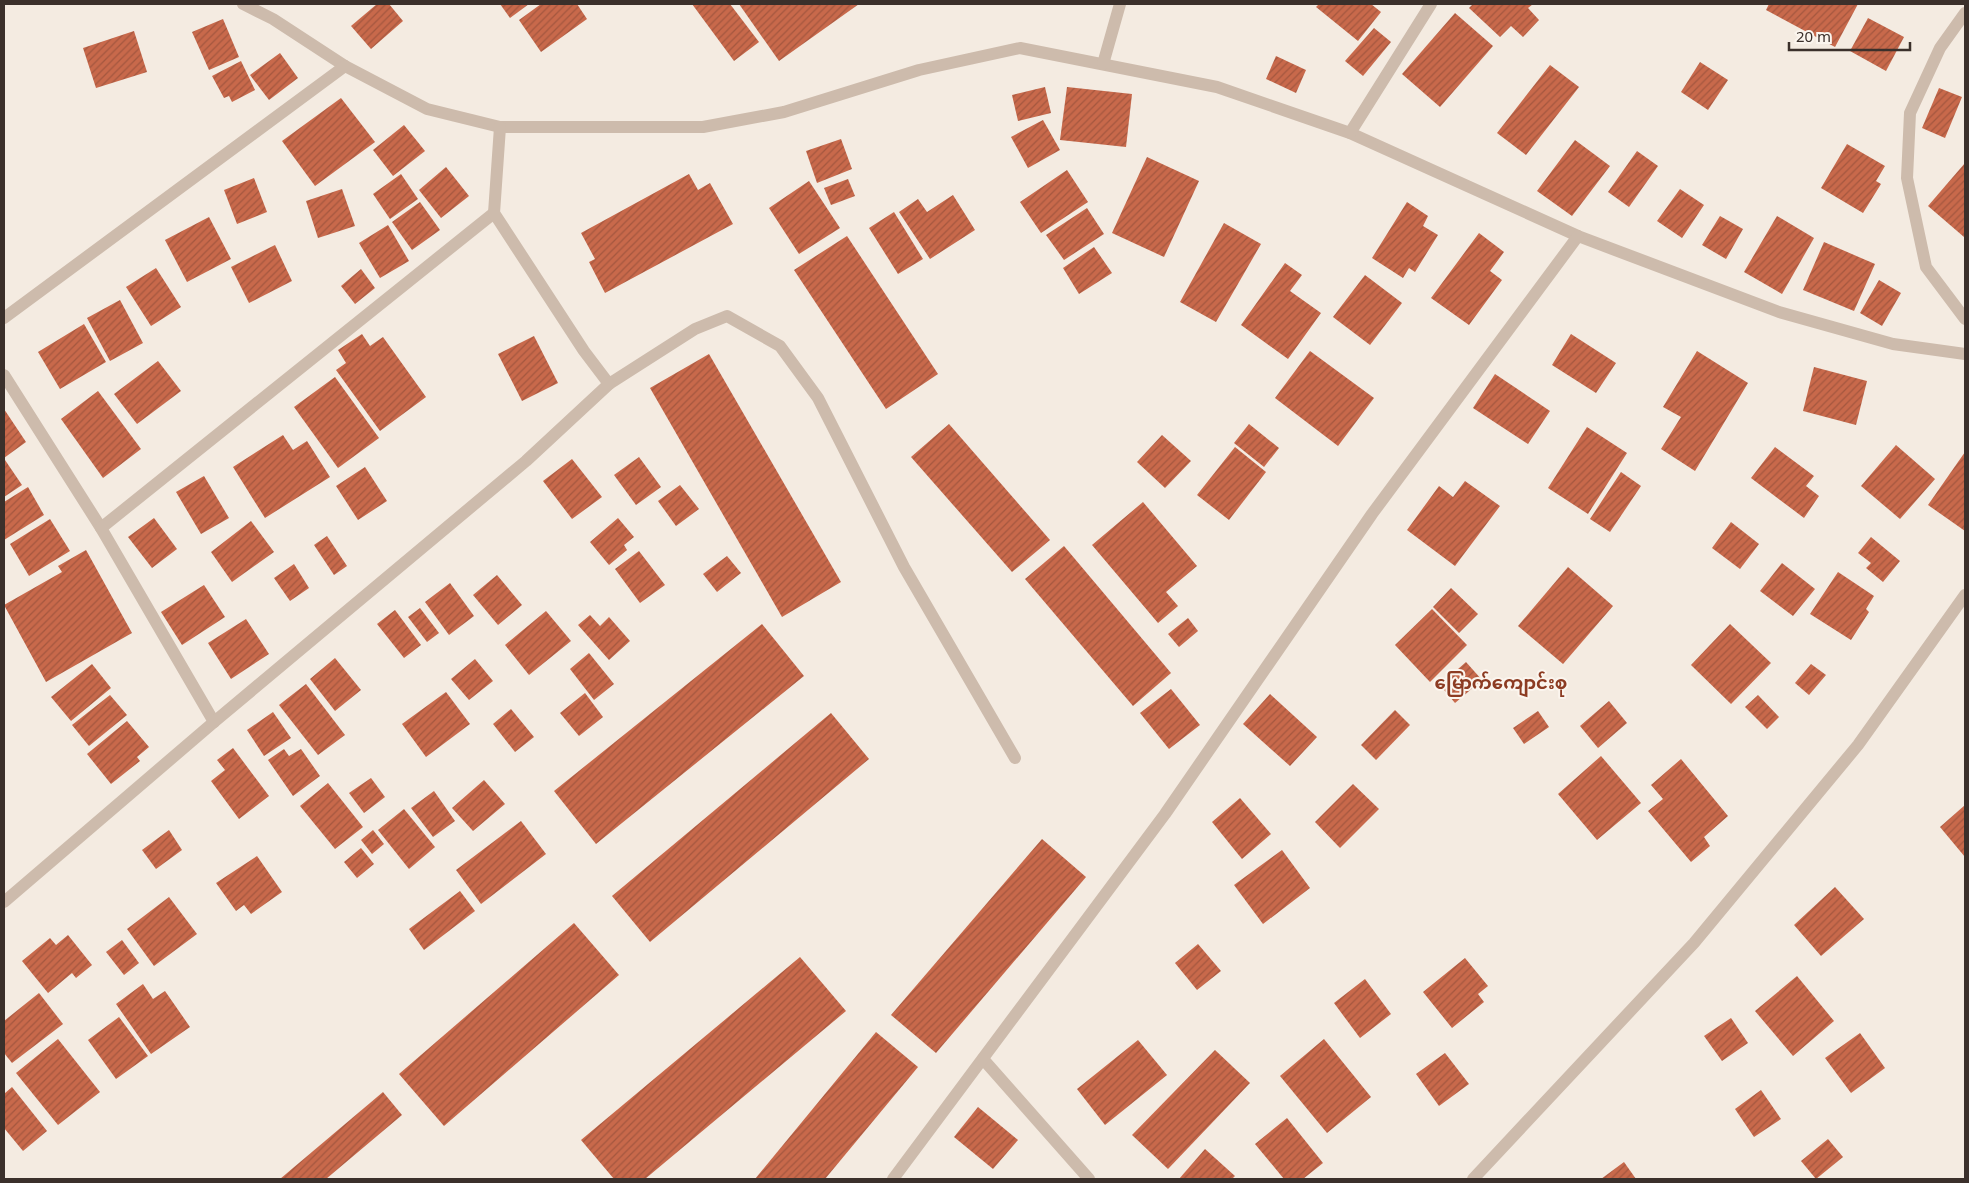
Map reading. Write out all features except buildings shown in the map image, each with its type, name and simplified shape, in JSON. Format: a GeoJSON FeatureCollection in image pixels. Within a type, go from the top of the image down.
{"type":"FeatureCollection","features":[{"type":"Feature","properties":{"kind":"street"},"geometry":{"type":"LineString","coordinates":[[243,4],[273,19],[345,66],[427,109],[500,126],[703,127],[784,112],[919,70],[1020,48],[1217,87],[1350,133],[1578,236],[1779,312],[1893,344],[1965,354]]}},
{"type":"Feature","properties":{"kind":"street"},"geometry":{"type":"LineString","coordinates":[[1103,64],[1120,4]]}},
{"type":"Feature","properties":{"kind":"street"},"geometry":{"type":"LineString","coordinates":[[1350,133],[1431,4]]}},
{"type":"Feature","properties":{"kind":"street"},"geometry":{"type":"LineString","coordinates":[[1965,14],[1940,48],[1910,113],[1908,178],[1926,267],[1965,319]]}},
{"type":"Feature","properties":{"kind":"street"},"geometry":{"type":"LineString","coordinates":[[4,318],[345,66]]}},
{"type":"Feature","properties":{"kind":"street"},"geometry":{"type":"LineString","coordinates":[[500,126],[494,213],[584,351],[609,384]]}},
{"type":"Feature","properties":{"kind":"street"},"geometry":{"type":"LineString","coordinates":[[101,528],[494,213]]}},
{"type":"Feature","properties":{"kind":"street"},"geometry":{"type":"LineString","coordinates":[[894,1179],[1165,814],[1372,514],[1578,236]]}},
{"type":"Feature","properties":{"kind":"street"},"geometry":{"type":"LineString","coordinates":[[4,902],[214,722],[526,461],[609,384],[695,330],[727,316],[780,346],[818,398],[904,566],[1015,758]]}},
{"type":"Feature","properties":{"kind":"street"},"geometry":{"type":"LineString","coordinates":[[4,376],[101,528],[214,722]]}},
{"type":"Feature","properties":{"kind":"street"},"geometry":{"type":"LineString","coordinates":[[1473,1179],[1694,943],[1858,745],[1965,595]]}},
{"type":"Feature","properties":{"kind":"street"},"geometry":{"type":"LineString","coordinates":[[983,1060],[1089,1179]]}},
{"type":"Feature","properties":{"kind":"district","name":"မြောက်ကျောင်းစု"},"geometry":{"type":"Point","coordinates":[1501,683]}}]}
